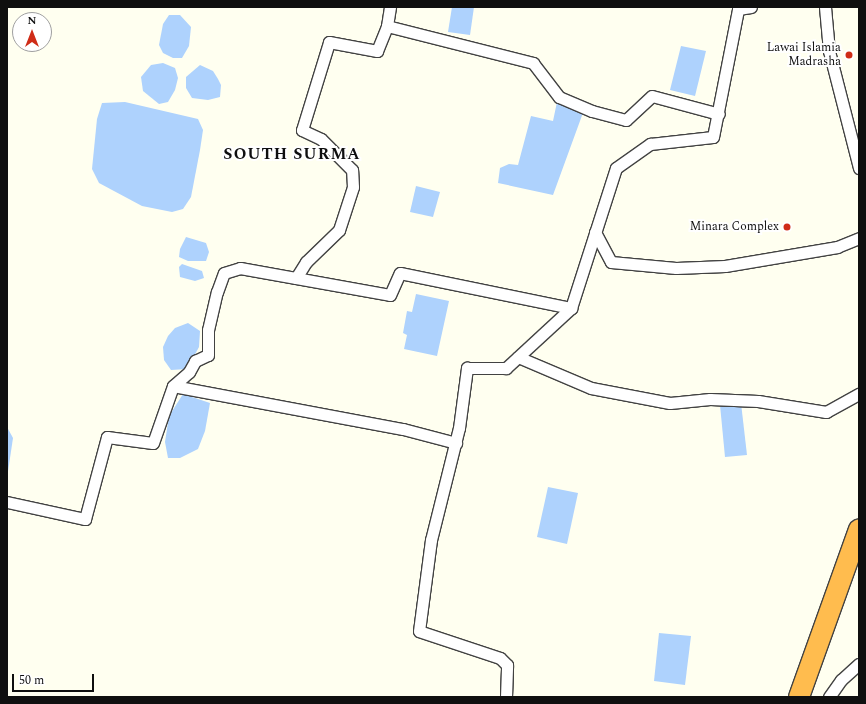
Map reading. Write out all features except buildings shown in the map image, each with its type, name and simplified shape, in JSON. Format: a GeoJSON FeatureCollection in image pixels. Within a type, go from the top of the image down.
{"type":"FeatureCollection","features":[{"type":"Feature","properties":{"kind":"highway"},"geometry":{"type":"LineString","coordinates":[[799,697],[859,529]]}},
{"type":"Feature","properties":{"kind":"street"},"geometry":{"type":"LineString","coordinates":[[296,278],[306,262],[339,230],[353,187],[352,170],[321,139],[302,130],[329,42],[377,51],[387,26],[390,7]]}},
{"type":"Feature","properties":{"kind":"street"},"geometry":{"type":"LineString","coordinates":[[506,697],[507,665],[500,658],[419,631],[431,540],[456,443],[467,368],[506,368],[571,308],[616,168],[650,144],[713,138],[737,8],[751,7]]}},
{"type":"Feature","properties":{"kind":"street"},"geometry":{"type":"LineString","coordinates":[[825,7],[829,51],[859,168]]}},
{"type":"Feature","properties":{"kind":"street"},"geometry":{"type":"LineString","coordinates":[[387,26],[533,63],[559,96],[592,111],[626,120],[652,96],[718,114]]}},
{"type":"Feature","properties":{"kind":"street"},"geometry":{"type":"LineString","coordinates":[[595,232],[611,262],[676,268],[725,266],[837,247],[859,238]]}},
{"type":"Feature","properties":{"kind":"street"},"geometry":{"type":"LineString","coordinates":[[7,502],[85,519],[106,437],[153,443],[173,386],[189,372],[195,361],[208,355],[208,330],[224,273],[240,268],[390,295],[400,273],[571,308]]}},
{"type":"Feature","properties":{"kind":"street"},"geometry":{"type":"LineString","coordinates":[[518,357],[591,388],[670,403],[710,399],[758,401],[826,412],[859,394]]}},
{"type":"Feature","properties":{"kind":"street"},"geometry":{"type":"LineString","coordinates":[[173,386],[403,429],[456,443]]}},
{"type":"Feature","properties":{"kind":"street"},"geometry":{"type":"LineString","coordinates":[[829,697],[841,680],[859,664]]}},
{"type":"Feature","properties":{"kind":"water"},"geometry":{"type":"Polygon","coordinates":[[[452,7],[474,7],[470,35],[448,32],[452,7]]]}},
{"type":"Feature","properties":{"kind":"water"},"geometry":{"type":"Polygon","coordinates":[[[169,15],[180,15],[191,27],[189,46],[182,58],[173,58],[163,53],[159,45],[163,24],[169,15]]]}},
{"type":"Feature","properties":{"kind":"water"},"geometry":{"type":"Polygon","coordinates":[[[681,46],[706,51],[695,96],[670,90],[681,46]]]}},
{"type":"Feature","properties":{"kind":"water"},"geometry":{"type":"Polygon","coordinates":[[[163,63],[175,68],[178,78],[175,90],[168,102],[159,104],[143,91],[141,77],[151,65],[163,63]]]}},
{"type":"Feature","properties":{"kind":"water"},"geometry":{"type":"Polygon","coordinates":[[[200,65],[213,71],[218,79],[221,85],[220,97],[208,100],[192,98],[186,88],[186,77],[200,65]]]}},
{"type":"Feature","properties":{"kind":"water"},"geometry":{"type":"Polygon","coordinates":[[[125,102],[198,119],[203,130],[200,150],[191,197],[183,209],[172,212],[142,206],[99,183],[92,169],[97,119],[102,103],[125,102]]]}},
{"type":"Feature","properties":{"kind":"water"},"geometry":{"type":"Polygon","coordinates":[[[557,102],[584,110],[553,195],[498,183],[500,168],[509,164],[518,165],[531,116],[553,121],[557,102]]]}},
{"type":"Feature","properties":{"kind":"water"},"geometry":{"type":"Polygon","coordinates":[[[416,186],[440,192],[433,217],[410,212],[416,186]]]}},
{"type":"Feature","properties":{"kind":"water"},"geometry":{"type":"Polygon","coordinates":[[[186,237],[206,243],[209,252],[206,261],[188,261],[179,257],[180,249],[186,237]]]}},
{"type":"Feature","properties":{"kind":"water"},"geometry":{"type":"Polygon","coordinates":[[[182,264],[202,271],[204,278],[195,281],[180,277],[179,267],[182,264]]]}},
{"type":"Feature","properties":{"kind":"water"},"geometry":{"type":"Polygon","coordinates":[[[416,294],[449,301],[437,356],[404,349],[407,335],[403,333],[407,311],[412,312],[416,294]]]}},
{"type":"Feature","properties":{"kind":"water"},"geometry":{"type":"Polygon","coordinates":[[[188,323],[200,331],[199,347],[187,369],[171,370],[164,360],[163,347],[168,336],[175,328],[188,323]]]}},
{"type":"Feature","properties":{"kind":"water"},"geometry":{"type":"Polygon","coordinates":[[[183,394],[210,403],[205,431],[198,449],[180,458],[168,458],[165,442],[169,416],[183,394]]]}},
{"type":"Feature","properties":{"kind":"water"},"geometry":{"type":"Polygon","coordinates":[[[741,403],[747,455],[725,457],[720,405],[741,403]]]}},
{"type":"Feature","properties":{"kind":"water"},"geometry":{"type":"Polygon","coordinates":[[[7,427],[13,438],[7,478],[7,427]]]}},
{"type":"Feature","properties":{"kind":"water"},"geometry":{"type":"Polygon","coordinates":[[[548,487],[578,493],[567,544],[537,537],[548,487]]]}},
{"type":"Feature","properties":{"kind":"water"},"geometry":{"type":"Polygon","coordinates":[[[659,633],[691,636],[685,685],[654,681],[659,633]]]}},
{"type":"Feature","properties":{"kind":"place","name":"Lawai Islamia Madrasha"},"geometry":{"type":"Point","coordinates":[849,55]}},
{"type":"Feature","properties":{"kind":"place","name":"Minara Complex"},"geometry":{"type":"Point","coordinates":[787,227]}},
{"type":"Feature","properties":{"kind":"district","name":"SOUTH SURMA"},"geometry":{"type":"Point","coordinates":[292,154]}}]}
